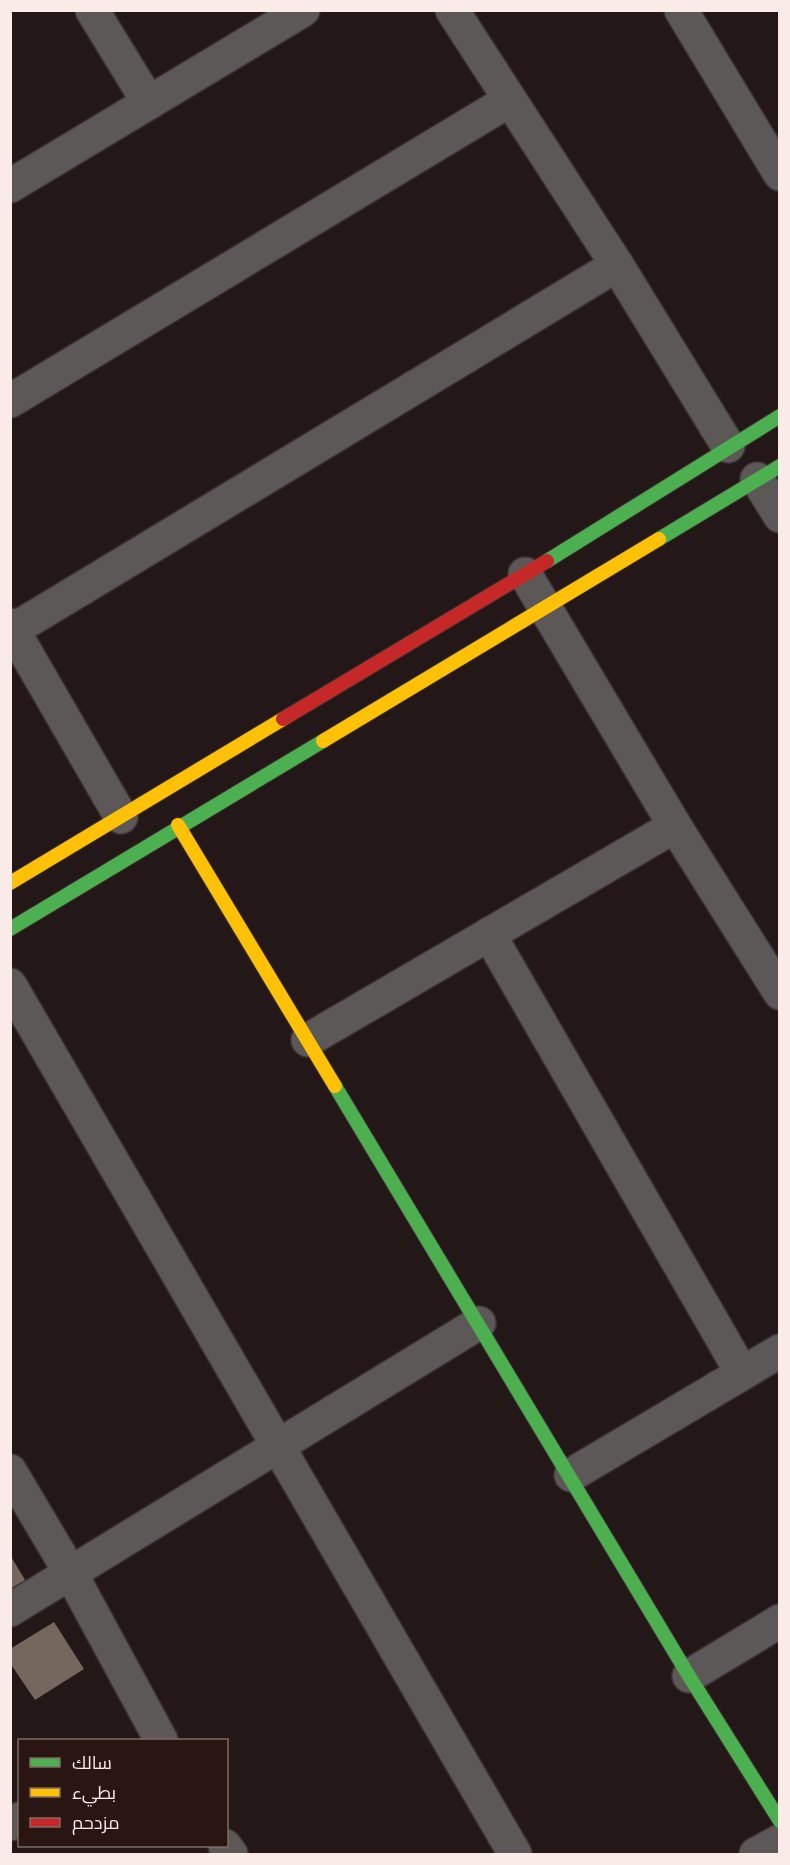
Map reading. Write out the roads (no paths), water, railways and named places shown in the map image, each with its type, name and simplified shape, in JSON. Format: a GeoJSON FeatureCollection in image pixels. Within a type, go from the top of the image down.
{"type":"FeatureCollection","features":[{"type":"Feature","properties":{"kind":"street"},"geometry":{"type":"LineString","coordinates":[[92,10],[149,104]]}},
{"type":"Feature","properties":{"kind":"street"},"geometry":{"type":"LineString","coordinates":[[10,186],[303,10]]}},
{"type":"Feature","properties":{"kind":"street"},"geometry":{"type":"LineString","coordinates":[[452,10],[617,265],[728,446]]}},
{"type":"Feature","properties":{"kind":"street"},"geometry":{"type":"LineString","coordinates":[[681,10],[780,174]]}},
{"type":"Feature","properties":{"kind":"street"},"geometry":{"type":"LineString","coordinates":[[10,401],[510,100]]}},
{"type":"Feature","properties":{"kind":"street"},"geometry":{"type":"LineString","coordinates":[[121,817],[12,628],[617,265]]}},
{"type":"Feature","properties":{"kind":"street"},"geometry":{"type":"LineString","coordinates":[[10,883],[525,574],[728,446],[780,416]]}},
{"type":"Feature","properties":{"kind":"street"},"geometry":{"type":"LineString","coordinates":[[10,928],[178,825],[768,473],[780,516]]}},
{"type":"Feature","properties":{"kind":"street"},"geometry":{"type":"LineString","coordinates":[[525,574],[675,826],[780,993]]}},
{"type":"Feature","properties":{"kind":"street"},"geometry":{"type":"LineString","coordinates":[[178,825],[690,1676],[780,1821]]}},
{"type":"Feature","properties":{"kind":"street"},"geometry":{"type":"LineString","coordinates":[[308,1040],[675,826]]}},
{"type":"Feature","properties":{"kind":"street"},"geometry":{"type":"LineString","coordinates":[[489,934],[742,1373]]}},
{"type":"Feature","properties":{"kind":"street"},"geometry":{"type":"LineString","coordinates":[[10,985],[515,1854]]}},
{"type":"Feature","properties":{"kind":"street"},"geometry":{"type":"LineString","coordinates":[[10,1610],[479,1323]]}},
{"type":"Feature","properties":{"kind":"street"},"geometry":{"type":"LineString","coordinates":[[571,1475],[780,1351]]}},
{"type":"Feature","properties":{"kind":"street"},"geometry":{"type":"LineString","coordinates":[[10,1471],[70,1572],[155,1738]]}},
{"type":"Feature","properties":{"kind":"street"},"geometry":{"type":"LineString","coordinates":[[690,1676],[780,1621]]}},
{"type":"Feature","properties":{"kind":"street"},"geometry":{"type":"LineString","coordinates":[[756,1854],[780,1841]]}}]}
